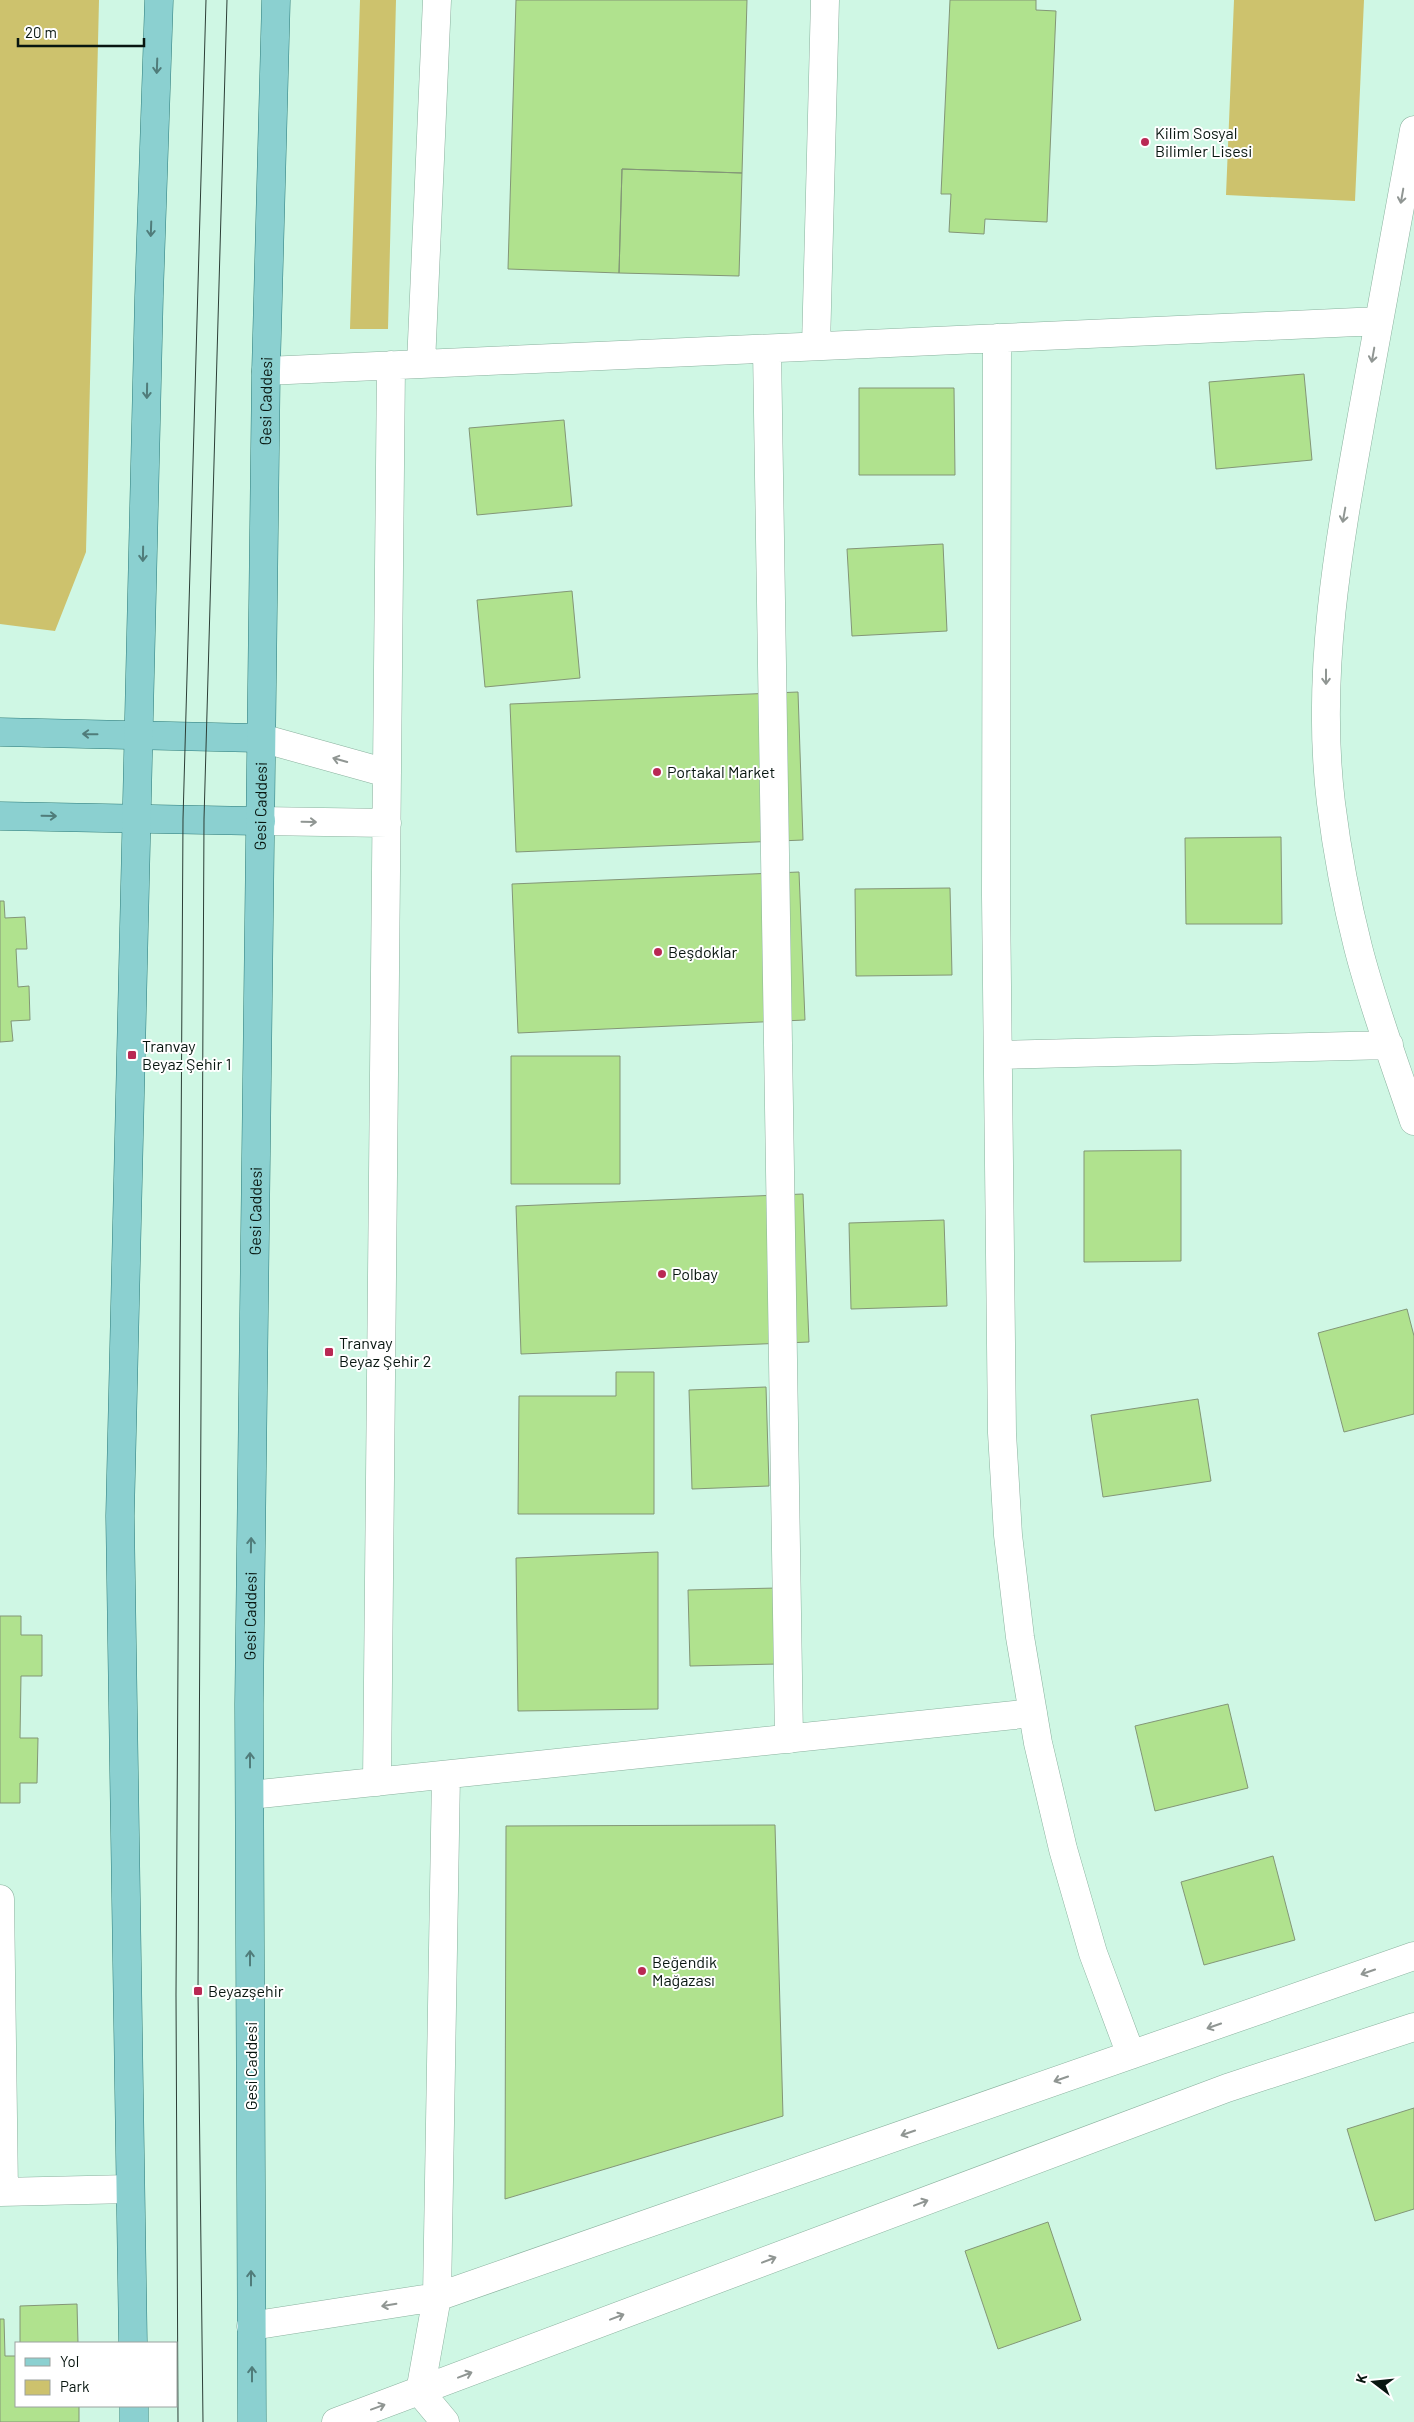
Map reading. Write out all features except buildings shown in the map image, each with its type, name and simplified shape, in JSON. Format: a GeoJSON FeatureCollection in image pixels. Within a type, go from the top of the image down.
{"type":"FeatureCollection","features":[{"type":"Feature","properties":{"kind":"main road"},"geometry":{"type":"LineString","coordinates":[[133,2342],[120,1516],[159,0]]}},
{"type":"Feature","properties":{"kind":"main road","name":"Gesi Caddesi"},"geometry":{"type":"LineString","coordinates":[[252,2422],[250,1796],[266,371],[276,0]]}},
{"type":"Feature","properties":{"kind":"main road"},"geometry":{"type":"LineString","coordinates":[[0,732],[261,738]]}},
{"type":"Feature","properties":{"kind":"main road"},"geometry":{"type":"LineString","coordinates":[[0,816],[137,817],[260,821]]}},
{"type":"Feature","properties":{"kind":"main road"},"geometry":{"type":"LineString","coordinates":[[134,2407],[134,2422]]}},
{"type":"Feature","properties":{"kind":"street"},"geometry":{"type":"LineString","coordinates":[[421,364],[437,0]]}},
{"type":"Feature","properties":{"kind":"street"},"geometry":{"type":"LineString","coordinates":[[816,346],[825,0]]}},
{"type":"Feature","properties":{"kind":"street"},"geometry":{"type":"LineString","coordinates":[[1414,130],[1332,590],[1326,660],[1326,730],[1331,800],[1342,876],[1358,950],[1414,1121]]}},
{"type":"Feature","properties":{"kind":"street"},"geometry":{"type":"LineString","coordinates":[[266,371],[1379,321]]}},
{"type":"Feature","properties":{"kind":"street"},"geometry":{"type":"LineString","coordinates":[[998,338],[996,896],[1002,1433],[1009,1545],[1020,1637],[1033,1713],[1063,1849],[1094,1953],[1130,2055]]}},
{"type":"Feature","properties":{"kind":"street"},"geometry":{"type":"LineString","coordinates":[[767,349],[790,1739]]}},
{"type":"Feature","properties":{"kind":"street"},"geometry":{"type":"LineString","coordinates":[[377,1782],[391,365]]}},
{"type":"Feature","properties":{"kind":"street"},"geometry":{"type":"LineString","coordinates":[[261,738],[387,773]]}},
{"type":"Feature","properties":{"kind":"street"},"geometry":{"type":"LineString","coordinates":[[260,821],[387,823]]}},
{"type":"Feature","properties":{"kind":"street"},"geometry":{"type":"LineString","coordinates":[[999,1055],[1389,1045]]}},
{"type":"Feature","properties":{"kind":"street"},"geometry":{"type":"LineString","coordinates":[[250,1796],[1033,1713]]}},
{"type":"Feature","properties":{"kind":"street"},"geometry":{"type":"LineString","coordinates":[[445,2422],[420,2392],[437,2297],[446,1775]]}},
{"type":"Feature","properties":{"kind":"street"},"geometry":{"type":"LineString","coordinates":[[0,1899],[2,2192],[130,2189]]}},
{"type":"Feature","properties":{"kind":"street"},"geometry":{"type":"LineString","coordinates":[[251,2326],[437,2297],[1414,1956]]}},
{"type":"Feature","properties":{"kind":"street"},"geometry":{"type":"LineString","coordinates":[[336,2422],[1217,2092],[1414,2027]]}},
{"type":"Feature","properties":{"kind":"green space"},"geometry":{"type":"Polygon","coordinates":[[[0,0],[99,0],[86,552],[55,631],[0,624],[0,0]]]}},
{"type":"Feature","properties":{"kind":"green space"},"geometry":{"type":"Polygon","coordinates":[[[360,0],[396,0],[388,329],[350,329],[360,0]]]}},
{"type":"Feature","properties":{"kind":"green space"},"geometry":{"type":"Polygon","coordinates":[[[1234,0],[1364,0],[1355,201],[1226,195],[1234,0]]]}},
{"type":"Feature","properties":{"kind":"tram line"},"geometry":{"type":"LineString","coordinates":[[178,2342],[176,1994],[183,819],[206,0]]}},
{"type":"Feature","properties":{"kind":"tram line"},"geometry":{"type":"LineString","coordinates":[[203,2422],[198,1991],[204,819],[227,0]]}},
{"type":"Feature","properties":{"kind":"tram line"},"geometry":{"type":"LineString","coordinates":[[178,2407],[178,2422]]}},
{"type":"Feature","properties":{"kind":"place","name":"Kilim Sosyal Bilimler Lisesi"},"geometry":{"type":"Point","coordinates":[1145,142]}},
{"type":"Feature","properties":{"kind":"place","name":"Portakal Market"},"geometry":{"type":"Point","coordinates":[657,772]}},
{"type":"Feature","properties":{"kind":"place","name":"Beşdoklar"},"geometry":{"type":"Point","coordinates":[658,952]}},
{"type":"Feature","properties":{"kind":"place","name":"Tranvay Beyaz Şehir 1"},"geometry":{"type":"Point","coordinates":[132,1055]}},
{"type":"Feature","properties":{"kind":"place","name":"Polbay"},"geometry":{"type":"Point","coordinates":[662,1274]}},
{"type":"Feature","properties":{"kind":"place","name":"Tranvay Beyaz Şehir 2"},"geometry":{"type":"Point","coordinates":[329,1352]}},
{"type":"Feature","properties":{"kind":"place","name":"Beğendik Mağazası"},"geometry":{"type":"Point","coordinates":[642,1971]}},
{"type":"Feature","properties":{"kind":"place","name":"Beyazşehir"},"geometry":{"type":"Point","coordinates":[198,1991]}}]}
